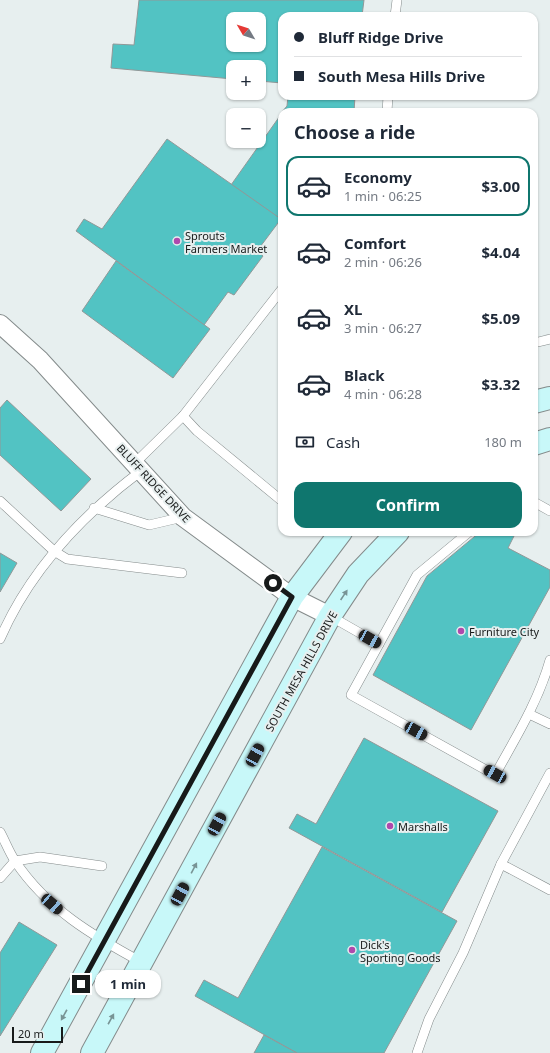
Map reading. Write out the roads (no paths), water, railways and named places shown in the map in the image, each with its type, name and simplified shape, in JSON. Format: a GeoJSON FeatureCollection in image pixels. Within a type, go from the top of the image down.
{"type":"FeatureCollection","features":[{"type":"Feature","properties":{"kind":"street","name":"BLUFF RIDGE DRIVE"},"geometry":{"type":"LineString","coordinates":[[0,324],[40,360],[183,517],[292,597],[330,616]]}},
{"type":"Feature","properties":{"kind":"street"},"geometry":{"type":"LineString","coordinates":[[538,401],[550,398]]}},
{"type":"Feature","properties":{"kind":"street"},"geometry":{"type":"LineString","coordinates":[[538,443],[550,439]]}},
{"type":"Feature","properties":{"kind":"street"},"geometry":{"type":"LineString","coordinates":[[42,1053],[292,597],[338,536]]}},
{"type":"Feature","properties":{"kind":"street","name":"SOUTH MESA HILLS DRIVE"},"geometry":{"type":"LineString","coordinates":[[92,1053],[143,963],[330,616],[358,574],[394,536]]}},
{"type":"Feature","properties":{"kind":"lane"},"geometry":{"type":"LineString","coordinates":[[396,12],[397,0]]}},
{"type":"Feature","properties":{"kind":"lane"},"geometry":{"type":"LineString","coordinates":[[0,639],[8,620],[28,586],[54,551],[94,508],[137,467],[183,416],[278,294]]}},
{"type":"Feature","properties":{"kind":"lane"},"geometry":{"type":"LineString","coordinates":[[538,342],[550,339]]}},
{"type":"Feature","properties":{"kind":"lane"},"geometry":{"type":"LineString","coordinates":[[183,416],[197,431],[278,498]]}},
{"type":"Feature","properties":{"kind":"lane"},"geometry":{"type":"LineString","coordinates":[[0,501],[54,551],[68,559],[182,573]]}},
{"type":"Feature","properties":{"kind":"lane"},"geometry":{"type":"LineString","coordinates":[[538,504],[550,511]]}},
{"type":"Feature","properties":{"kind":"lane"},"geometry":{"type":"LineString","coordinates":[[94,508],[149,525],[183,517]]}},
{"type":"Feature","properties":{"kind":"lane"},"geometry":{"type":"LineString","coordinates":[[464,536],[417,575],[351,695],[495,774],[529,714],[542,684],[550,660]]}},
{"type":"Feature","properties":{"kind":"lane"},"geometry":{"type":"LineString","coordinates":[[330,616],[379,644]]}},
{"type":"Feature","properties":{"kind":"lane"},"geometry":{"type":"LineString","coordinates":[[529,714],[550,725]]}},
{"type":"Feature","properties":{"kind":"lane"},"geometry":{"type":"LineString","coordinates":[[417,1053],[429,1019],[463,953],[501,864],[550,774]]}},
{"type":"Feature","properties":{"kind":"lane"},"geometry":{"type":"LineString","coordinates":[[0,832],[15,861],[41,895],[72,921],[104,942],[143,963]]}},
{"type":"Feature","properties":{"kind":"lane"},"geometry":{"type":"LineString","coordinates":[[0,878],[15,861],[40,857],[102,866]]}},
{"type":"Feature","properties":{"kind":"lane"},"geometry":{"type":"LineString","coordinates":[[501,864],[550,890]]}},
{"type":"Feature","properties":{"kind":"place","name":"Sprouts Farmers Market"},"geometry":{"type":"Point","coordinates":[177,241]}},
{"type":"Feature","properties":{"kind":"place","name":"Furniture City"},"geometry":{"type":"Point","coordinates":[461,631]}},
{"type":"Feature","properties":{"kind":"place","name":"Marshalls"},"geometry":{"type":"Point","coordinates":[390,826]}},
{"type":"Feature","properties":{"kind":"place","name":"Dick's Sporting Goods"},"geometry":{"type":"Point","coordinates":[352,950]}}]}
